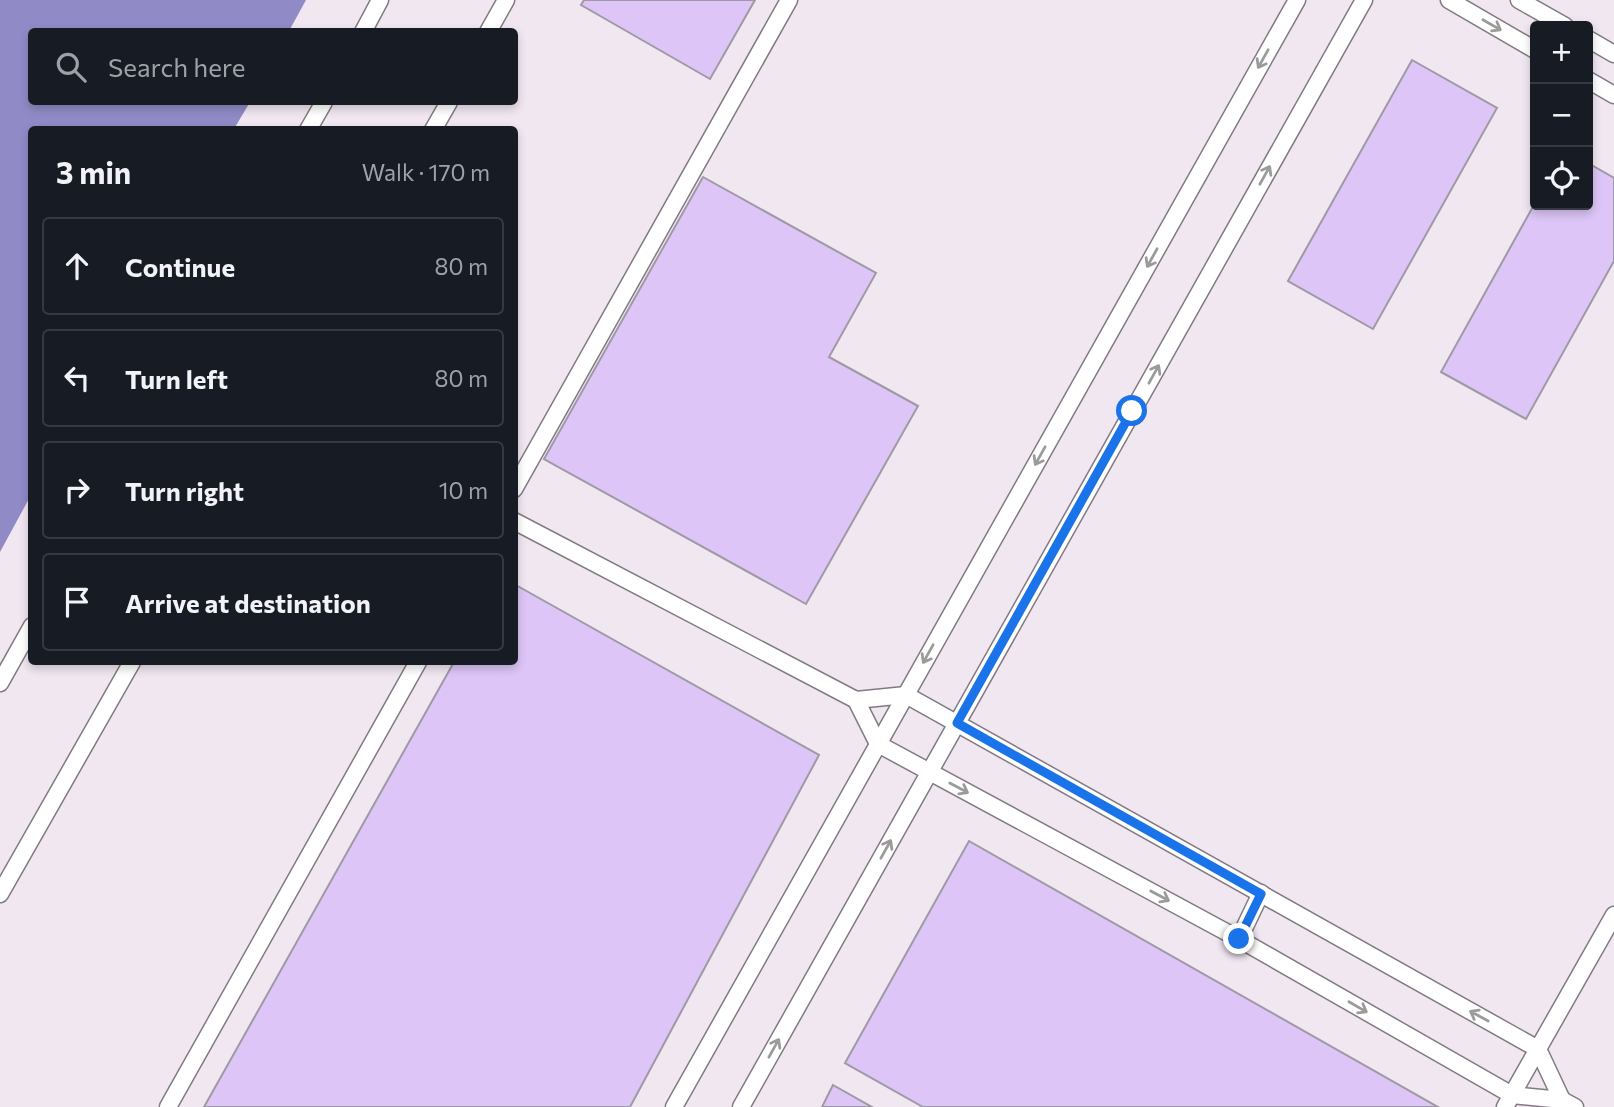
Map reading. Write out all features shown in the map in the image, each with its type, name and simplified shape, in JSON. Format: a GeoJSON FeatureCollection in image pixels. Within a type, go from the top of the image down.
{"type":"FeatureCollection","features":[{"type":"Feature","properties":{"kind":"lane"},"geometry":{"type":"LineString","coordinates":[[365,28],[380,0]]}},
{"type":"Feature","properties":{"kind":"lane"},"geometry":{"type":"LineString","coordinates":[[490,28],[506,0]]}},
{"type":"Feature","properties":{"kind":"lane"},"geometry":{"type":"LineString","coordinates":[[518,482],[789,0]]}},
{"type":"Feature","properties":{"kind":"lane"},"geometry":{"type":"LineString","coordinates":[[674,1107],[1297,0]]}},
{"type":"Feature","properties":{"kind":"lane"},"geometry":{"type":"LineString","coordinates":[[741,1107],[1364,0]]}},
{"type":"Feature","properties":{"kind":"lane"},"geometry":{"type":"LineString","coordinates":[[1448,0],[1530,47]]}},
{"type":"Feature","properties":{"kind":"lane"},"geometry":{"type":"LineString","coordinates":[[1519,0],[1556,21]]}},
{"type":"Feature","properties":{"kind":"lane"},"geometry":{"type":"LineString","coordinates":[[1593,42],[1614,54]]}},
{"type":"Feature","properties":{"kind":"lane"},"geometry":{"type":"LineString","coordinates":[[1593,83],[1614,95]]}},
{"type":"Feature","properties":{"kind":"lane"},"geometry":{"type":"LineString","coordinates":[[310,126],[322,105]]}},
{"type":"Feature","properties":{"kind":"lane"},"geometry":{"type":"LineString","coordinates":[[435,126],[447,105]]}},
{"type":"Feature","properties":{"kind":"lane"},"geometry":{"type":"LineString","coordinates":[[518,523],[856,700],[906,695],[957,723],[1538,1049],[1569,1103]]}},
{"type":"Feature","properties":{"kind":"lane"},"geometry":{"type":"LineString","coordinates":[[0,683],[28,633]]}},
{"type":"Feature","properties":{"kind":"lane"},"geometry":{"type":"LineString","coordinates":[[0,894],[130,665]]}},
{"type":"Feature","properties":{"kind":"lane"},"geometry":{"type":"LineString","coordinates":[[168,1107],[416,665]]}},
{"type":"Feature","properties":{"kind":"lane"},"geometry":{"type":"LineString","coordinates":[[856,700],[878,744],[1239,939],[1509,1101],[1569,1103]]}},
{"type":"Feature","properties":{"kind":"lane"},"geometry":{"type":"LineString","coordinates":[[1239,939],[1261,894]]}},
{"type":"Feature","properties":{"kind":"lane"},"geometry":{"type":"LineString","coordinates":[[1509,1101],[1614,915]]}},
{"type":"Feature","properties":{"kind":"shaded area"},"geometry":{"type":"Polygon","coordinates":[[[0,0],[306,0],[291,28],[28,28],[28,105],[248,105],[236,126],[28,126],[28,501],[0,552],[0,0]]]}},
{"type":"Feature","properties":{"kind":"building"},"geometry":{"type":"Polygon","coordinates":[[[584,0],[755,0],[710,79],[581,5],[584,0]]]}},
{"type":"Feature","properties":{"kind":"building"},"geometry":{"type":"Polygon","coordinates":[[[1412,60],[1497,108],[1373,329],[1288,281],[1412,60]]]}},
{"type":"Feature","properties":{"kind":"building"},"geometry":{"type":"Polygon","coordinates":[[[1593,166],[1614,178],[1614,261],[1526,419],[1441,372],[1531,210],[1593,210],[1593,166]]]}},
{"type":"Feature","properties":{"kind":"building"},"geometry":{"type":"Polygon","coordinates":[[[703,177],[876,273],[829,357],[918,406],[806,604],[544,459],[703,177]]]}},
{"type":"Feature","properties":{"kind":"building"},"geometry":{"type":"Polygon","coordinates":[[[518,586],[819,755],[630,1107],[204,1107],[452,665],[518,665],[518,586]]]}},
{"type":"Feature","properties":{"kind":"building"},"geometry":{"type":"Polygon","coordinates":[[[969,841],[1438,1107],[923,1107],[845,1063],[969,841]]]}},
{"type":"Feature","properties":{"kind":"building"},"geometry":{"type":"Polygon","coordinates":[[[833,1085],[872,1107],[822,1107],[833,1085]]]}},
{"type":"Feature","properties":{"kind":"route"},"geometry":{"type":"LineString","coordinates":[[1132,411],[957,723],[1261,894],[1239,939]]}}]}
